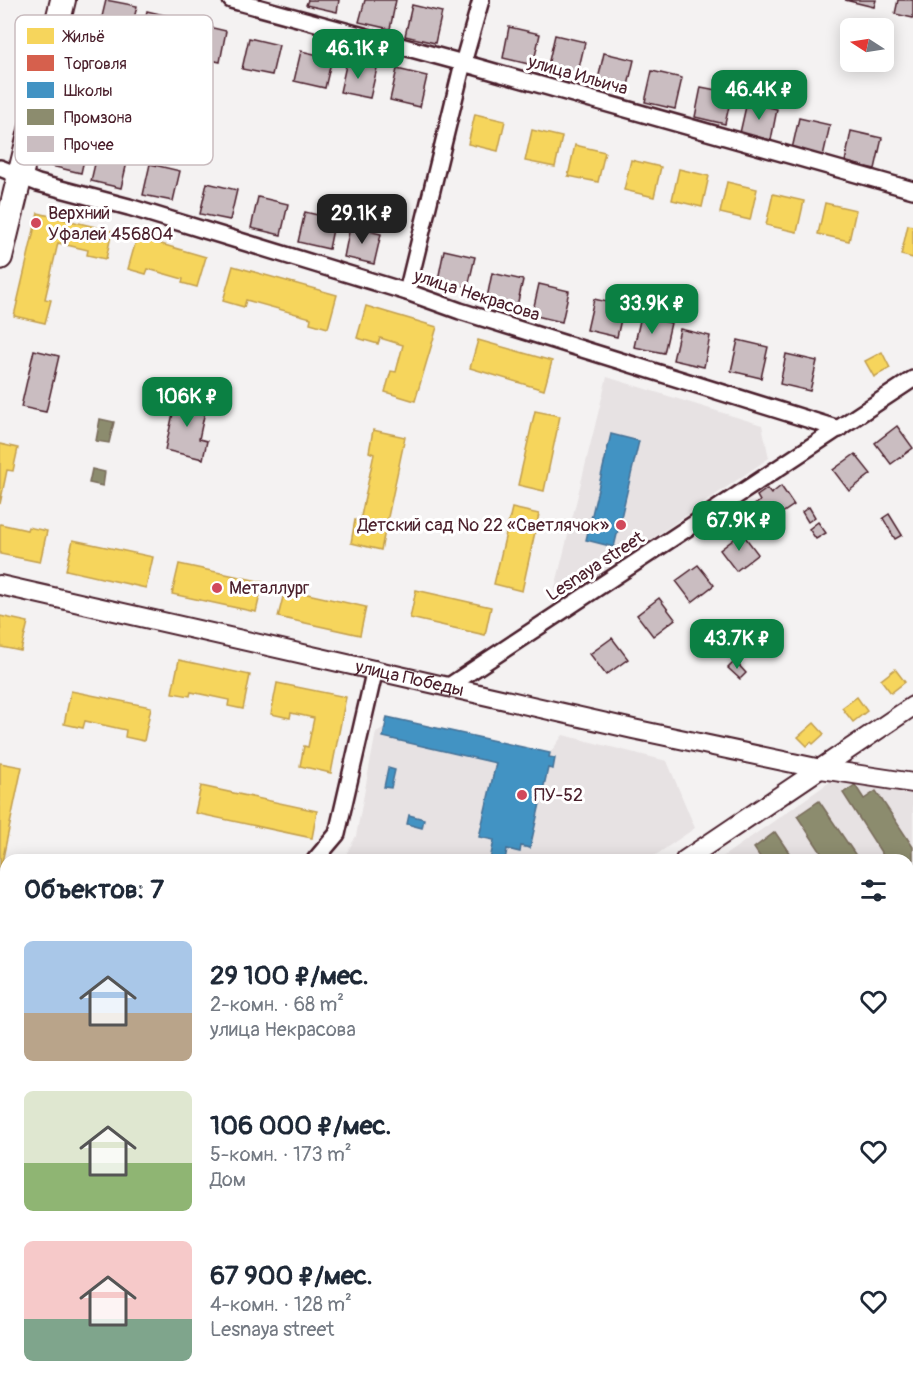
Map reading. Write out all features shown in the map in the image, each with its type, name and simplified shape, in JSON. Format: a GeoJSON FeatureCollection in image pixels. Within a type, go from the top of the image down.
{"type":"FeatureCollection","features":[{"type":"Feature","properties":{"kind":"main road"},"geometry":{"type":"LineString","coordinates":[[58,15],[63,0]]}},
{"type":"Feature","properties":{"kind":"main road"},"geometry":{"type":"LineString","coordinates":[[0,257],[10,172],[15,156]]}},
{"type":"Feature","properties":{"kind":"street","name":"улица Ильича"},"geometry":{"type":"LineString","coordinates":[[231,0],[913,190]]}},
{"type":"Feature","properties":{"kind":"street"},"geometry":{"type":"LineString","coordinates":[[407,292],[463,63],[481,0]]}},
{"type":"Feature","properties":{"kind":"street","name":"улица Некрасова"},"geometry":{"type":"LineString","coordinates":[[10,172],[38,183],[129,207],[407,292],[460,311],[839,429]]}},
{"type":"Feature","properties":{"kind":"street","name":"Lesnaya street"},"geometry":{"type":"LineString","coordinates":[[449,686],[913,379]]}},
{"type":"Feature","properties":{"kind":"street","name":"улица Победы"},"geometry":{"type":"LineString","coordinates":[[0,585],[633,729],[821,769],[913,783]]}},
{"type":"Feature","properties":{"kind":"street"},"geometry":{"type":"LineString","coordinates":[[320,854],[337,834],[375,669]]}},
{"type":"Feature","properties":{"kind":"street"},"geometry":{"type":"LineString","coordinates":[[694,854],[913,706]]}},
{"type":"Feature","properties":{"kind":"shaded area","name":"Детский сад № 22 «Светлячок»"},"geometry":{"type":"Polygon","coordinates":[[[607,377],[762,425],[769,458],[569,596],[554,592],[607,377]]]}},
{"type":"Feature","properties":{"kind":"shaded area","name":"ПУ-52"},"geometry":{"type":"Polygon","coordinates":[[[387,717],[550,753],[563,735],[667,761],[695,828],[657,854],[346,854],[356,836],[376,732],[385,727],[387,717]]]}},
{"type":"Feature","properties":{"kind":"shaded area"},"geometry":{"type":"Polygon","coordinates":[[[834,779],[913,794],[913,854],[727,854],[834,779]]]}},
{"type":"Feature","properties":{"kind":"building: Жильё"},"geometry":{"type":"Polygon","coordinates":[[[475,114],[505,121],[498,151],[468,144],[475,114]]]}},
{"type":"Feature","properties":{"kind":"building: Жильё"},"geometry":{"type":"Polygon","coordinates":[[[532,130],[562,137],[555,167],[525,161],[532,130]]]}},
{"type":"Feature","properties":{"kind":"building: Жильё"},"geometry":{"type":"Polygon","coordinates":[[[575,145],[605,152],[598,182],[568,176],[575,145]]]}},
{"type":"Feature","properties":{"kind":"building: Жильё"},"geometry":{"type":"Polygon","coordinates":[[[631,160],[661,167],[654,197],[624,190],[631,160]]]}},
{"type":"Feature","properties":{"kind":"building: Жильё"},"geometry":{"type":"Polygon","coordinates":[[[679,169],[709,176],[702,207],[672,200],[679,169]]]}},
{"type":"Feature","properties":{"kind":"building: Жильё"},"geometry":{"type":"Polygon","coordinates":[[[727,182],[757,189],[750,220],[720,213],[727,182]]]}},
{"type":"Feature","properties":{"kind":"building: Жильё"},"geometry":{"type":"Polygon","coordinates":[[[773,194],[804,201],[797,232],[766,225],[773,194]]]}},
{"type":"Feature","properties":{"kind":"building: Жильё"},"geometry":{"type":"Polygon","coordinates":[[[825,203],[856,210],[849,241],[818,234],[825,203]]]}},
{"type":"Feature","properties":{"kind":"building: Жильё"},"geometry":{"type":"Polygon","coordinates":[[[38,213],[112,231],[106,259],[87,255],[88,250],[58,243],[45,299],[51,300],[45,323],[14,316],[38,213]]]}},
{"type":"Feature","properties":{"kind":"building: Жильё"},"geometry":{"type":"Polygon","coordinates":[[[908,225],[913,226],[913,258],[901,255],[908,225]]]}},
{"type":"Feature","properties":{"kind":"building: Жильё"},"geometry":{"type":"Polygon","coordinates":[[[137,237],[206,257],[197,287],[182,283],[183,279],[148,269],[146,274],[128,269],[137,237]]]}},
{"type":"Feature","properties":{"kind":"building: Жильё"},"geometry":{"type":"Polygon","coordinates":[[[233,266],[337,295],[328,328],[310,323],[311,318],[246,300],[244,307],[223,301],[233,266]]]}},
{"type":"Feature","properties":{"kind":"building: Жильё"},"geometry":{"type":"Polygon","coordinates":[[[366,306],[437,327],[415,401],[385,392],[391,371],[396,372],[403,345],[380,338],[378,344],[357,338],[366,306]]]}},
{"type":"Feature","properties":{"kind":"building: Жильё"},"geometry":{"type":"Polygon","coordinates":[[[478,340],[552,361],[544,390],[470,368],[478,340]]]}},
{"type":"Feature","properties":{"kind":"building: Жильё"},"geometry":{"type":"Polygon","coordinates":[[[882,352],[890,368],[874,377],[865,361],[882,352]]]}},
{"type":"Feature","properties":{"kind":"building: Жильё"},"geometry":{"type":"Polygon","coordinates":[[[535,411],[560,416],[544,491],[518,485],[535,411]]]}},
{"type":"Feature","properties":{"kind":"building: Жильё"},"geometry":{"type":"Polygon","coordinates":[[[373,430],[405,437],[381,550],[351,543],[355,520],[360,521],[374,454],[369,452],[373,430]]]}},
{"type":"Feature","properties":{"kind":"building: Жильё"},"geometry":{"type":"Polygon","coordinates":[[[0,444],[18,448],[13,471],[7,470],[0,504],[0,444]]]}},
{"type":"Feature","properties":{"kind":"building: Жильё"},"geometry":{"type":"Polygon","coordinates":[[[512,508],[539,514],[522,591],[494,584],[512,508]]]}},
{"type":"Feature","properties":{"kind":"building: Жильё"},"geometry":{"type":"Polygon","coordinates":[[[0,524],[27,530],[28,527],[47,531],[40,562],[0,554],[0,524]]]}},
{"type":"Feature","properties":{"kind":"building: Жильё"},"geometry":{"type":"Polygon","coordinates":[[[73,540],[153,557],[146,588],[66,570],[73,540]]]}},
{"type":"Feature","properties":{"kind":"building: Жильё","name":"Металлург"},"geometry":{"type":"Polygon","coordinates":[[[179,564],[263,582],[256,612],[172,594],[179,564]]]}},
{"type":"Feature","properties":{"kind":"building: Жильё"},"geometry":{"type":"Polygon","coordinates":[[[285,589],[366,607],[360,635],[278,617],[285,589]]]}},
{"type":"Feature","properties":{"kind":"building: Жильё"},"geometry":{"type":"Polygon","coordinates":[[[416,590],[491,607],[485,635],[410,618],[416,590]]]}},
{"type":"Feature","properties":{"kind":"building: Жильё"},"geometry":{"type":"Polygon","coordinates":[[[0,616],[28,622],[21,651],[1,647],[0,616]]]}},
{"type":"Feature","properties":{"kind":"building: Жильё"},"geometry":{"type":"Polygon","coordinates":[[[179,660],[250,675],[243,709],[228,706],[229,700],[191,692],[190,696],[172,693],[179,660]]]}},
{"type":"Feature","properties":{"kind":"building: Жильё"},"geometry":{"type":"Polygon","coordinates":[[[895,669],[905,682],[891,693],[881,680],[895,669]]]}},
{"type":"Feature","properties":{"kind":"building: Жильё"},"geometry":{"type":"Polygon","coordinates":[[[277,683],[346,697],[331,773],[300,766],[304,746],[308,747],[314,718],[291,713],[290,718],[271,714],[277,683]]]}},
{"type":"Feature","properties":{"kind":"building: Жильё"},"geometry":{"type":"Polygon","coordinates":[[[71,691],[151,707],[144,741],[125,737],[126,730],[85,721],[83,728],[64,724],[71,691]]]}},
{"type":"Feature","properties":{"kind":"building: Жильё"},"geometry":{"type":"Polygon","coordinates":[[[857,697],[867,711],[853,722],[842,708],[857,697]]]}},
{"type":"Feature","properties":{"kind":"building: Жильё"},"geometry":{"type":"Polygon","coordinates":[[[814,723],[824,734],[813,744],[811,742],[807,746],[798,737],[814,723]]]}},
{"type":"Feature","properties":{"kind":"building: Жильё"},"geometry":{"type":"Polygon","coordinates":[[[0,763],[22,767],[4,854],[0,854],[0,763]]]}},
{"type":"Feature","properties":{"kind":"building: Жильё"},"geometry":{"type":"Polygon","coordinates":[[[201,786],[317,811],[312,838],[195,813],[201,786]]]}},
{"type":"Feature","properties":{"kind":"building: Школы"},"geometry":{"type":"Polygon","coordinates":[[[611,434],[639,441],[614,547],[586,540],[611,434]]]}},
{"type":"Feature","properties":{"kind":"building: Школы"},"geometry":{"type":"Polygon","coordinates":[[[387,717],[550,753],[549,757],[555,758],[553,769],[548,768],[530,848],[521,846],[520,852],[507,849],[506,854],[491,854],[494,840],[479,837],[496,763],[383,737],[387,717]]]}},
{"type":"Feature","properties":{"kind":"building: Школы"},"geometry":{"type":"Polygon","coordinates":[[[388,768],[395,770],[391,788],[384,787],[388,768]]]}},
{"type":"Feature","properties":{"kind":"building: Школы"},"geometry":{"type":"Polygon","coordinates":[[[409,815],[424,819],[422,828],[407,824],[409,815]]]}},
{"type":"Feature","properties":{"kind":"building: Промзона"},"geometry":{"type":"Polygon","coordinates":[[[100,419],[114,422],[109,443],[96,441],[100,419]]]}},
{"type":"Feature","properties":{"kind":"building: Промзона"},"geometry":{"type":"Polygon","coordinates":[[[92,469],[105,472],[103,486],[89,483],[92,469]]]}},
{"type":"Feature","properties":{"kind":"building: Промзона"},"geometry":{"type":"Polygon","coordinates":[[[855,785],[864,799],[876,791],[913,847],[913,854],[882,854],[843,793],[855,785]]]}},
{"type":"Feature","properties":{"kind":"building: Промзона"},"geometry":{"type":"Polygon","coordinates":[[[819,801],[855,854],[822,854],[797,816],[819,801]]]}},
{"type":"Feature","properties":{"kind":"building: Промзона"},"geometry":{"type":"Polygon","coordinates":[[[775,832],[790,854],[758,854],[754,848],[775,832]]]}},
{"type":"Feature","properties":{"kind":"building: Прочее"},"geometry":{"type":"Polygon","coordinates":[[[106,0],[137,6],[135,15],[102,15],[106,0]]]}},
{"type":"Feature","properties":{"kind":"building: Прочее"},"geometry":{"type":"Polygon","coordinates":[[[308,0],[339,0],[337,12],[306,5],[308,0]]]}},
{"type":"Feature","properties":{"kind":"building: Прочее"},"geometry":{"type":"Polygon","coordinates":[[[365,0],[396,0],[390,29],[359,22],[365,0]]]}},
{"type":"Feature","properties":{"kind":"building: Прочее"},"geometry":{"type":"Polygon","coordinates":[[[845,0],[876,0],[874,7],[845,0]]]}},
{"type":"Feature","properties":{"kind":"building: Прочее"},"geometry":{"type":"Polygon","coordinates":[[[898,0],[913,0],[913,18],[895,14],[898,0]]]}},
{"type":"Feature","properties":{"kind":"building: Прочее"},"geometry":{"type":"Polygon","coordinates":[[[412,5],[442,12],[435,43],[405,36],[412,5]]]}},
{"type":"Feature","properties":{"kind":"building: Прочее"},"geometry":{"type":"Polygon","coordinates":[[[147,11],[164,15],[146,15],[147,11]]]}},
{"type":"Feature","properties":{"kind":"building: Прочее"},"geometry":{"type":"Polygon","coordinates":[[[509,27],[540,34],[533,65],[503,58],[509,27]]]}},
{"type":"Feature","properties":{"kind":"building: Прочее"},"geometry":{"type":"Polygon","coordinates":[[[213,28],[226,31],[220,62],[213,60],[213,28]]]}},
{"type":"Feature","properties":{"kind":"building: Прочее"},"geometry":{"type":"Polygon","coordinates":[[[555,35],[585,42],[578,72],[548,65],[555,35]]]}},
{"type":"Feature","properties":{"kind":"building: Прочее"},"geometry":{"type":"Polygon","coordinates":[[[249,38],[279,45],[272,75],[242,69],[249,38]]]}},
{"type":"Feature","properties":{"kind":"building: Прочее"},"geometry":{"type":"Polygon","coordinates":[[[301,51],[332,58],[325,88],[294,81],[301,51]]]}},
{"type":"Feature","properties":{"kind":"building: Прочее"},"geometry":{"type":"Polygon","coordinates":[[[604,53],[634,60],[627,90],[597,84],[604,53]]]}},
{"type":"Feature","properties":{"kind":"building: Прочее"},"geometry":{"type":"Polygon","coordinates":[[[347,61],[377,68],[370,98],[340,92],[347,61]]]}},
{"type":"Feature","properties":{"kind":"building: Прочее"},"geometry":{"type":"Polygon","coordinates":[[[397,69],[427,76],[420,107],[390,100],[397,69]]]}},
{"type":"Feature","properties":{"kind":"building: Прочее"},"geometry":{"type":"Polygon","coordinates":[[[652,71],[682,78],[675,109],[645,102],[652,71]]]}},
{"type":"Feature","properties":{"kind":"building: Прочее"},"geometry":{"type":"Polygon","coordinates":[[[701,87],[732,93],[725,124],[695,117],[701,87]]]}},
{"type":"Feature","properties":{"kind":"building: Прочее"},"geometry":{"type":"Polygon","coordinates":[[[747,102],[777,109],[771,140],[740,133],[747,102]]]}},
{"type":"Feature","properties":{"kind":"building: Прочее"},"geometry":{"type":"Polygon","coordinates":[[[799,118],[830,125],[823,156],[792,149],[799,118]]]}},
{"type":"Feature","properties":{"kind":"building: Прочее"},"geometry":{"type":"Polygon","coordinates":[[[851,131],[882,138],[875,169],[845,162],[851,131]]]}},
{"type":"Feature","properties":{"kind":"building: Прочее"},"geometry":{"type":"Polygon","coordinates":[[[51,165],[83,165],[81,173],[51,165]]]}},
{"type":"Feature","properties":{"kind":"building: Прочее"},"geometry":{"type":"Polygon","coordinates":[[[95,165],[126,165],[121,188],[91,181],[95,165]]]}},
{"type":"Feature","properties":{"kind":"building: Прочее"},"geometry":{"type":"Polygon","coordinates":[[[150,165],[180,171],[173,201],[143,195],[150,165]]]}},
{"type":"Feature","properties":{"kind":"building: Прочее"},"geometry":{"type":"Polygon","coordinates":[[[207,183],[237,190],[230,220],[200,214],[207,183]]]}},
{"type":"Feature","properties":{"kind":"building: Прочее"},"geometry":{"type":"Polygon","coordinates":[[[258,197],[288,204],[281,235],[251,228],[258,197]]]}},
{"type":"Feature","properties":{"kind":"building: Прочее"},"geometry":{"type":"Polygon","coordinates":[[[305,212],[335,219],[329,249],[298,242],[305,212]]]}},
{"type":"Feature","properties":{"kind":"building: Прочее"},"geometry":{"type":"Polygon","coordinates":[[[350,227],[381,234],[374,264],[344,257],[350,227]]]}},
{"type":"Feature","properties":{"kind":"building: Прочее"},"geometry":{"type":"Polygon","coordinates":[[[444,250],[475,257],[468,287],[438,280],[444,250]]]}},
{"type":"Feature","properties":{"kind":"building: Прочее"},"geometry":{"type":"Polygon","coordinates":[[[492,273],[523,280],[516,310],[486,303],[492,273]]]}},
{"type":"Feature","properties":{"kind":"building: Прочее"},"geometry":{"type":"Polygon","coordinates":[[[539,284],[569,291],[562,322],[532,315],[539,284]]]}},
{"type":"Feature","properties":{"kind":"building: Прочее"},"geometry":{"type":"Polygon","coordinates":[[[594,299],[624,306],[617,337],[587,330],[594,299]]]}},
{"type":"Feature","properties":{"kind":"building: Прочее"},"geometry":{"type":"Polygon","coordinates":[[[641,316],[671,323],[664,353],[634,347],[641,316]]]}},
{"type":"Feature","properties":{"kind":"building: Прочее"},"geometry":{"type":"Polygon","coordinates":[[[680,329],[710,336],[704,367],[673,360],[680,329]]]}},
{"type":"Feature","properties":{"kind":"building: Прочее"},"geometry":{"type":"Polygon","coordinates":[[[738,340],[768,347],[761,378],[731,371],[738,340]]]}},
{"type":"Feature","properties":{"kind":"building: Прочее"},"geometry":{"type":"Polygon","coordinates":[[[34,350],[59,356],[46,412],[21,407],[34,350]]]}},
{"type":"Feature","properties":{"kind":"building: Прочее"},"geometry":{"type":"Polygon","coordinates":[[[786,354],[817,361],[810,391],[780,384],[786,354]]]}},
{"type":"Feature","properties":{"kind":"building: Прочее"},"geometry":{"type":"Polygon","coordinates":[[[177,395],[207,402],[199,439],[207,441],[203,459],[165,450],[177,395]]]}},
{"type":"Feature","properties":{"kind":"building: Прочее"},"geometry":{"type":"Polygon","coordinates":[[[897,426],[913,448],[891,464],[875,443],[897,426]]]}},
{"type":"Feature","properties":{"kind":"building: Прочее"},"geometry":{"type":"Polygon","coordinates":[[[855,454],[871,474],[849,491],[833,470],[855,454]]]}},
{"type":"Feature","properties":{"kind":"building: Прочее"},"geometry":{"type":"Polygon","coordinates":[[[781,486],[794,505],[766,524],[753,506],[760,501],[757,496],[767,489],[771,494],[781,486]]]}},
{"type":"Feature","properties":{"kind":"building: Прочее"},"geometry":{"type":"Polygon","coordinates":[[[809,507],[815,517],[808,522],[802,512],[809,507]]]}},
{"type":"Feature","properties":{"kind":"building: Прочее"},"geometry":{"type":"Polygon","coordinates":[[[889,514],[902,535],[895,539],[883,518],[889,514]]]}},
{"type":"Feature","properties":{"kind":"building: Прочее"},"geometry":{"type":"Polygon","coordinates":[[[818,522],[826,533],[816,539],[809,529],[818,522]]]}},
{"type":"Feature","properties":{"kind":"building: Прочее"},"geometry":{"type":"Polygon","coordinates":[[[742,533],[758,554],[736,571],[720,550],[742,533]]]}},
{"type":"Feature","properties":{"kind":"building: Прочее"},"geometry":{"type":"Polygon","coordinates":[[[698,565],[714,585],[692,602],[676,581],[698,565]]]}},
{"type":"Feature","properties":{"kind":"building: Прочее"},"geometry":{"type":"Polygon","coordinates":[[[659,598],[675,619],[653,636],[637,615],[659,598]]]}},
{"type":"Feature","properties":{"kind":"building: Прочее"},"geometry":{"type":"Polygon","coordinates":[[[612,638],[628,659],[606,675],[590,654],[612,638]]]}},
{"type":"Feature","properties":{"kind":"building: Прочее"},"geometry":{"type":"Polygon","coordinates":[[[735,661],[746,673],[740,679],[728,668],[735,661]]]}},
{"type":"Feature","properties":{"kind":"place","name":"Верхний Уфалей 456804"},"geometry":{"type":"Point","coordinates":[36,223]}},
{"type":"Feature","properties":{"kind":"place","name":"Детский сад № 22 «Светлячок»"},"geometry":{"type":"Point","coordinates":[621,525]}},
{"type":"Feature","properties":{"kind":"place","name":"Металлург"},"geometry":{"type":"Point","coordinates":[217,588]}},
{"type":"Feature","properties":{"kind":"place","name":"ПУ-52"},"geometry":{"type":"Point","coordinates":[522,795]}}]}
